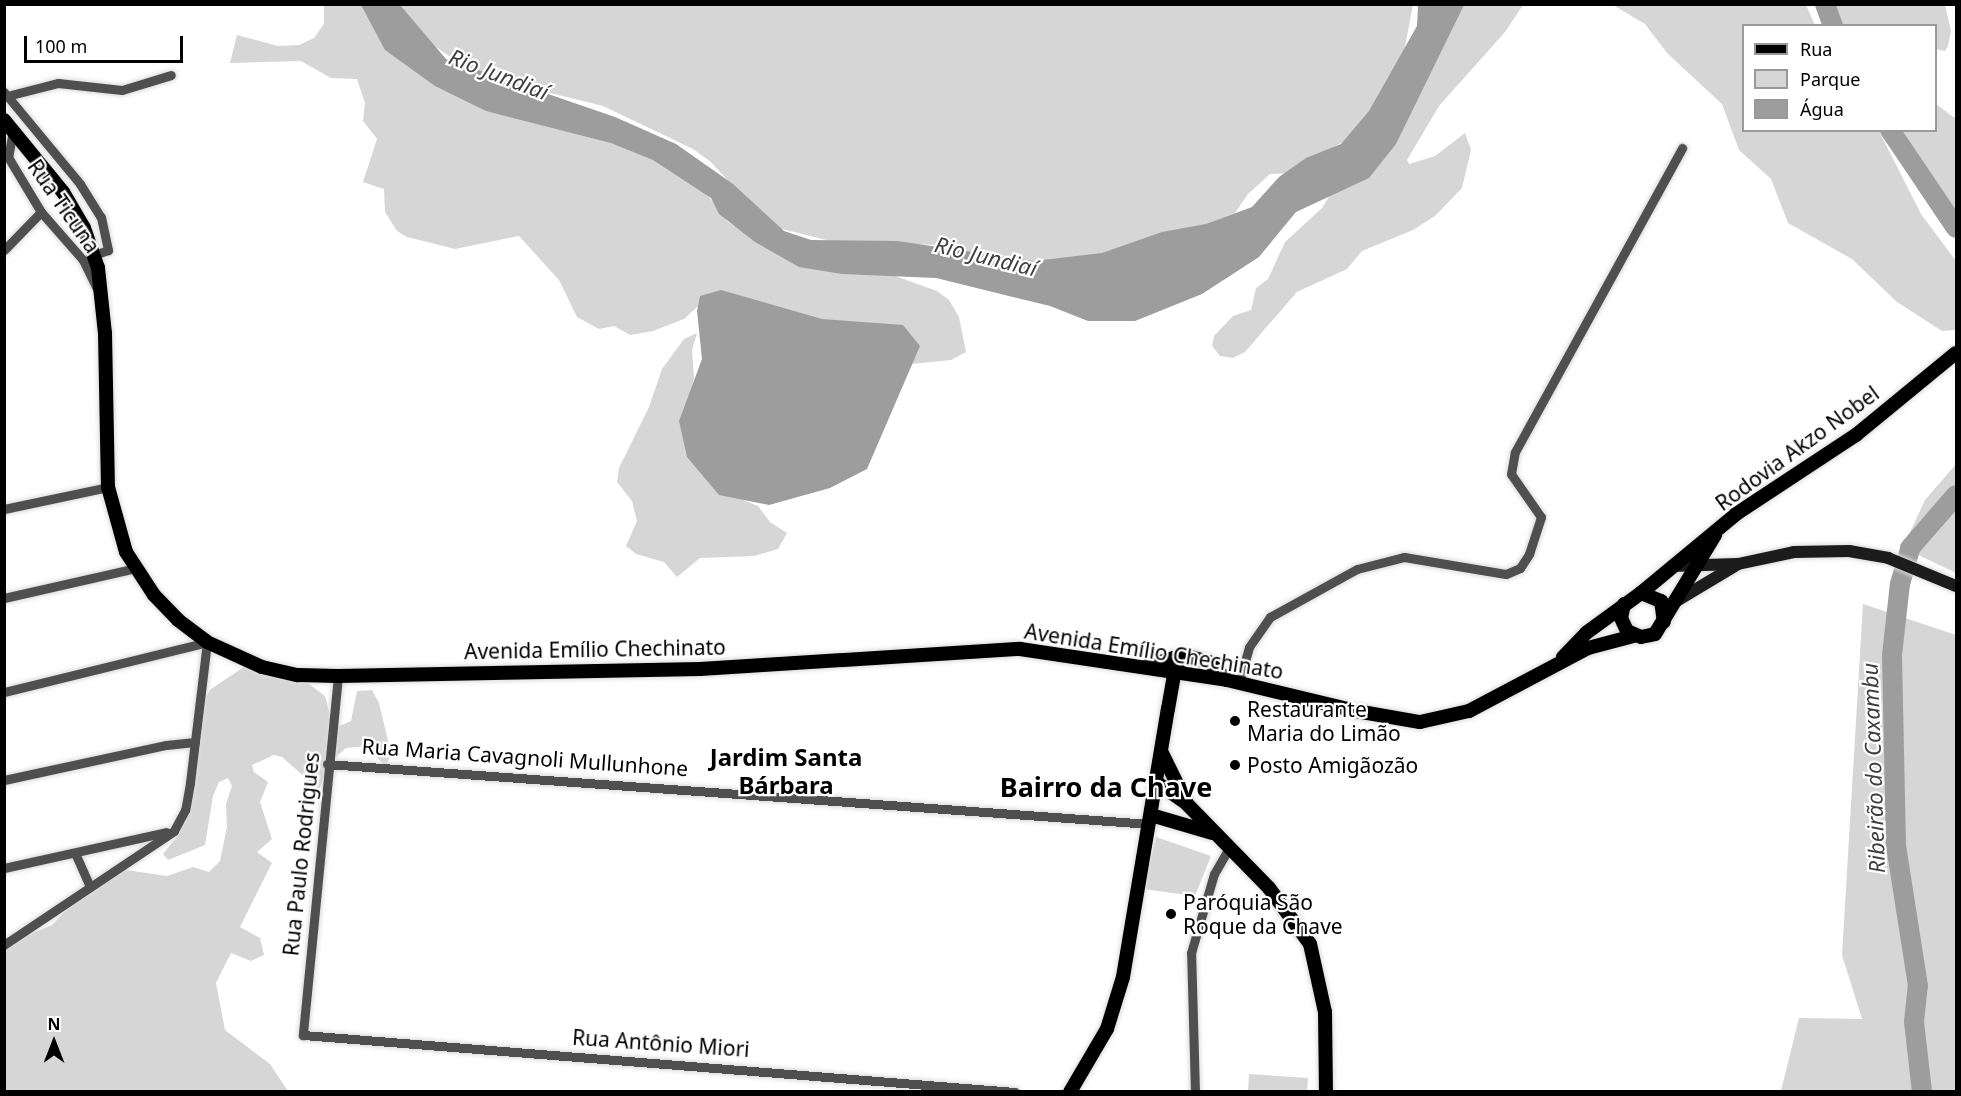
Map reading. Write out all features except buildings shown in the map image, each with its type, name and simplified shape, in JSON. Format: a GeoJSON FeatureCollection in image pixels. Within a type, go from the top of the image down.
{"type":"FeatureCollection","features":[{"type":"Feature","properties":{"kind":"main road","name":"Avenida Emílio Chechinato"},"geometry":{"type":"LineString","coordinates":[[9,125],[63,192],[84,228],[94,255],[103,301],[108,487],[115,524],[136,568],[178,620],[207,642],[262,667],[298,675],[338,676],[756,667],[1020,649],[1233,681],[1356,711],[1419,722],[1469,711],[1588,648],[1634,636]]}},
{"type":"Feature","properties":{"kind":"main road","name":"Rodovia Akzo Nobel"},"geometry":{"type":"LineString","coordinates":[[1641,593],[1717,531],[1856,435],[1956,353]]}},
{"type":"Feature","properties":{"kind":"main road","name":"Rodovia Akzo Nobel"},"geometry":{"type":"LineString","coordinates":[[1664,622],[1717,531]]}},
{"type":"Feature","properties":{"kind":"main road"},"geometry":{"type":"LineString","coordinates":[[1672,566],[1738,564],[1766,556],[1822,550],[1888,558],[1956,586]]}},
{"type":"Feature","properties":{"kind":"main road"},"geometry":{"type":"LineString","coordinates":[[1678,600],[1738,564]]}},
{"type":"Feature","properties":{"kind":"main road"},"geometry":{"type":"LineString","coordinates":[[1641,593],[1660,601],[1664,622],[1648,637],[1634,636],[1623,625],[1624,604],[1641,593]]}},
{"type":"Feature","properties":{"kind":"main road","name":"Avenida Emílio Chechinato"},"geometry":{"type":"LineString","coordinates":[[1557,664],[1586,633],[1624,604]]}},
{"type":"Feature","properties":{"kind":"main road"},"geometry":{"type":"LineString","coordinates":[[1145,667],[1184,655],[1216,667],[1233,681]]}},
{"type":"Feature","properties":{"kind":"main road"},"geometry":{"type":"LineString","coordinates":[[1070,1092],[1107,1029],[1123,977],[1175,671],[1184,655]]}},
{"type":"Feature","properties":{"kind":"main road"},"geometry":{"type":"LineString","coordinates":[[1161,751],[1187,804]]}},
{"type":"Feature","properties":{"kind":"main road"},"geometry":{"type":"LineString","coordinates":[[1156,782],[1187,804],[1269,888],[1310,944],[1325,1012],[1326,1092]]}},
{"type":"Feature","properties":{"kind":"main road","name":"Rua Maria Cavagnoli Mullunhone"},"geometry":{"type":"LineString","coordinates":[[1151,820],[1214,834]]}},
{"type":"Feature","properties":{"kind":"street"},"geometry":{"type":"LineString","coordinates":[[94,255],[108,250],[101,217],[80,184],[6,94],[58,83],[122,90],[171,75]]}},
{"type":"Feature","properties":{"kind":"street","name":"Rua Ticuna"},"geometry":{"type":"LineString","coordinates":[[9,125],[8,157],[41,212],[83,260],[103,301]]}},
{"type":"Feature","properties":{"kind":"street"},"geometry":{"type":"LineString","coordinates":[[1233,681],[1249,647],[1265,622],[1357,569],[1404,557],[1506,574],[1520,567],[1529,554],[1541,517],[1517,484],[1511,462],[1682,148]]}},
{"type":"Feature","properties":{"kind":"street"},"geometry":{"type":"LineString","coordinates":[[4,250],[41,212]]}},
{"type":"Feature","properties":{"kind":"street"},"geometry":{"type":"LineString","coordinates":[[4,509],[108,487]]}},
{"type":"Feature","properties":{"kind":"street"},"geometry":{"type":"LineString","coordinates":[[4,598],[136,568]]}},
{"type":"Feature","properties":{"kind":"street"},"geometry":{"type":"LineString","coordinates":[[4,692],[207,642],[185,810],[174,831],[89,885],[4,945]]}},
{"type":"Feature","properties":{"kind":"street","name":"Rua Paulo Rodrigues"},"geometry":{"type":"LineString","coordinates":[[303,1035],[327,764],[338,676]]}},
{"type":"Feature","properties":{"kind":"street"},"geometry":{"type":"LineString","coordinates":[[4,780],[166,745],[195,742]]}},
{"type":"Feature","properties":{"kind":"street","name":"Rua Maria Cavagnoli Mullunhone"},"geometry":{"type":"LineString","coordinates":[[327,764],[1151,820]]}},
{"type":"Feature","properties":{"kind":"street"},"geometry":{"type":"LineString","coordinates":[[4,867],[174,831]]}},
{"type":"Feature","properties":{"kind":"street"},"geometry":{"type":"LineString","coordinates":[[1195,1092],[1191,952],[1211,885],[1229,848]]}},
{"type":"Feature","properties":{"kind":"street"},"geometry":{"type":"LineString","coordinates":[[75,853],[89,885]]}},
{"type":"Feature","properties":{"kind":"street","name":"Rua Antônio Miori"},"geometry":{"type":"LineString","coordinates":[[303,1035],[1015,1092]]}},
{"type":"Feature","properties":{"kind":"green space"},"geometry":{"type":"Polygon","coordinates":[[[324,5],[366,5],[380,31],[688,169],[727,221],[770,250],[806,262],[895,276],[937,291],[949,300],[959,317],[966,352],[951,360],[911,364],[710,295],[684,319],[653,331],[630,335],[614,326],[599,329],[577,317],[559,280],[519,236],[455,249],[407,237],[397,231],[385,212],[384,189],[363,182],[377,139],[363,121],[365,103],[357,79],[331,78],[301,61],[230,63],[237,35],[278,46],[299,45],[314,38],[324,24],[324,5]]]}},
{"type":"Feature","properties":{"kind":"green space"},"geometry":{"type":"Polygon","coordinates":[[[395,5],[1413,5],[1402,62],[1385,100],[1345,141],[1322,153],[1299,173],[1270,174],[1248,194],[1235,213],[1107,264],[1024,263],[996,253],[977,255],[940,245],[834,242],[782,229],[763,219],[711,162],[693,149],[603,106],[538,90],[502,76],[471,71],[427,41],[395,5]]]}},
{"type":"Feature","properties":{"kind":"green space"},"geometry":{"type":"Polygon","coordinates":[[[1449,5],[1523,5],[1505,32],[1439,106],[1407,160],[1409,164],[1435,156],[1465,133],[1471,150],[1462,188],[1435,216],[1413,230],[1362,251],[1347,269],[1297,292],[1245,352],[1233,358],[1220,356],[1212,346],[1214,336],[1233,316],[1251,310],[1256,288],[1268,279],[1285,242],[1322,208],[1449,5]]]}},
{"type":"Feature","properties":{"kind":"green space"},"geometry":{"type":"Polygon","coordinates":[[[1613,5],[1806,5],[1815,24],[1742,24],[1742,132],[1880,132],[1921,214],[1956,261],[1956,330],[1942,331],[1897,302],[1852,259],[1788,223],[1771,179],[1739,150],[1722,104],[1667,53],[1645,24],[1613,5]]]}},
{"type":"Feature","properties":{"kind":"green space"},"geometry":{"type":"Polygon","coordinates":[[[1832,5],[1945,5],[1951,31],[1945,51],[1937,49],[1937,24],[1841,24],[1832,5]]]}},
{"type":"Feature","properties":{"kind":"green space"},"geometry":{"type":"Polygon","coordinates":[[[1937,105],[1956,119],[1956,214],[1927,177],[1904,132],[1937,132],[1937,105]]]}},
{"type":"Feature","properties":{"kind":"green space"},"geometry":{"type":"Polygon","coordinates":[[[697,333],[692,350],[694,378],[685,418],[721,491],[758,506],[770,522],[787,533],[778,549],[754,556],[700,558],[677,577],[664,562],[636,554],[626,546],[637,521],[632,501],[617,482],[619,468],[649,407],[662,369],[684,339],[697,333]]]}},
{"type":"Feature","properties":{"kind":"green space"},"geometry":{"type":"Polygon","coordinates":[[[1956,464],[1956,573],[1914,553],[1905,543],[1925,500],[1956,464]]]}},
{"type":"Feature","properties":{"kind":"green space"},"geometry":{"type":"Polygon","coordinates":[[[1863,604],[1956,635],[1956,1091],[1781,1091],[1799,1018],[1862,1019],[1842,955],[1863,604]]]}},
{"type":"Feature","properties":{"kind":"green space"},"geometry":{"type":"Polygon","coordinates":[[[244,667],[309,684],[325,696],[332,723],[337,727],[351,721],[357,691],[372,690],[379,703],[391,753],[386,767],[367,746],[346,748],[331,761],[315,799],[307,779],[282,757],[274,755],[252,765],[254,772],[268,782],[260,802],[272,839],[257,852],[272,863],[240,927],[260,938],[264,955],[251,961],[231,953],[216,983],[225,1030],[270,1064],[288,1091],[5,1091],[4,945],[52,925],[81,895],[126,870],[167,876],[193,867],[209,872],[220,861],[227,827],[226,804],[232,786],[228,778],[219,782],[213,796],[205,845],[168,860],[163,854],[179,834],[192,797],[195,713],[211,689],[244,667]]]}},
{"type":"Feature","properties":{"kind":"green space"},"geometry":{"type":"Polygon","coordinates":[[[1156,837],[1211,856],[1195,896],[1143,889],[1156,837]]]}},
{"type":"Feature","properties":{"kind":"green space"},"geometry":{"type":"Polygon","coordinates":[[[1249,1074],[1308,1078],[1307,1091],[1248,1091],[1249,1074]]]}},
{"type":"Feature","properties":{"kind":"water"},"geometry":{"type":"Polygon","coordinates":[[[361,5],[400,5],[446,59],[615,117],[676,144],[733,184],[784,231],[811,240],[897,241],[1034,261],[1102,253],[1162,232],[1206,224],[1252,207],[1279,177],[1306,158],[1341,144],[1369,111],[1417,26],[1418,5],[1464,5],[1396,144],[1369,178],[1296,212],[1259,257],[1202,294],[1135,321],[1088,321],[1050,306],[936,278],[842,274],[799,267],[755,242],[719,214],[711,198],[653,160],[611,143],[486,111],[435,86],[385,50],[361,5]]]}},
{"type":"Feature","properties":{"kind":"water"},"geometry":{"type":"Polygon","coordinates":[[[721,290],[822,319],[903,325],[920,346],[867,469],[830,488],[769,505],[719,495],[687,457],[679,421],[702,359],[697,311],[700,296],[721,290]]]}},
{"type":"Feature","properties":{"kind":"waterway","name":"Rio Jundiaí"},"geometry":{"type":"LineString","coordinates":[[1825,4],[1832,24]]}},
{"type":"Feature","properties":{"kind":"waterway","name":"Rio Jundiaí"},"geometry":{"type":"LineString","coordinates":[[1891,132],[1956,228]]}},
{"type":"Feature","properties":{"kind":"waterway","name":"Ribeirão do Caxambu"},"geometry":{"type":"LineString","coordinates":[[1922,1092],[1914,1022],[1918,986],[1896,846],[1892,655],[1900,584],[1910,548],[1956,495]]}},
{"type":"Feature","properties":{"kind":"place","name":"Restaurante Maria do Limão"},"geometry":{"type":"Point","coordinates":[1235,721]}},
{"type":"Feature","properties":{"kind":"place","name":"Posto Amigãozão"},"geometry":{"type":"Point","coordinates":[1235,765]}},
{"type":"Feature","properties":{"kind":"place","name":"Paróquia São Roque da Chave"},"geometry":{"type":"Point","coordinates":[1171,914]}},
{"type":"Feature","properties":{"kind":"district","name":"Jardim Santa Bárbara"},"geometry":{"type":"Point","coordinates":[786,771]}},
{"type":"Feature","properties":{"kind":"district","name":"Bairro da Chave"},"geometry":{"type":"Point","coordinates":[1106,787]}}]}
